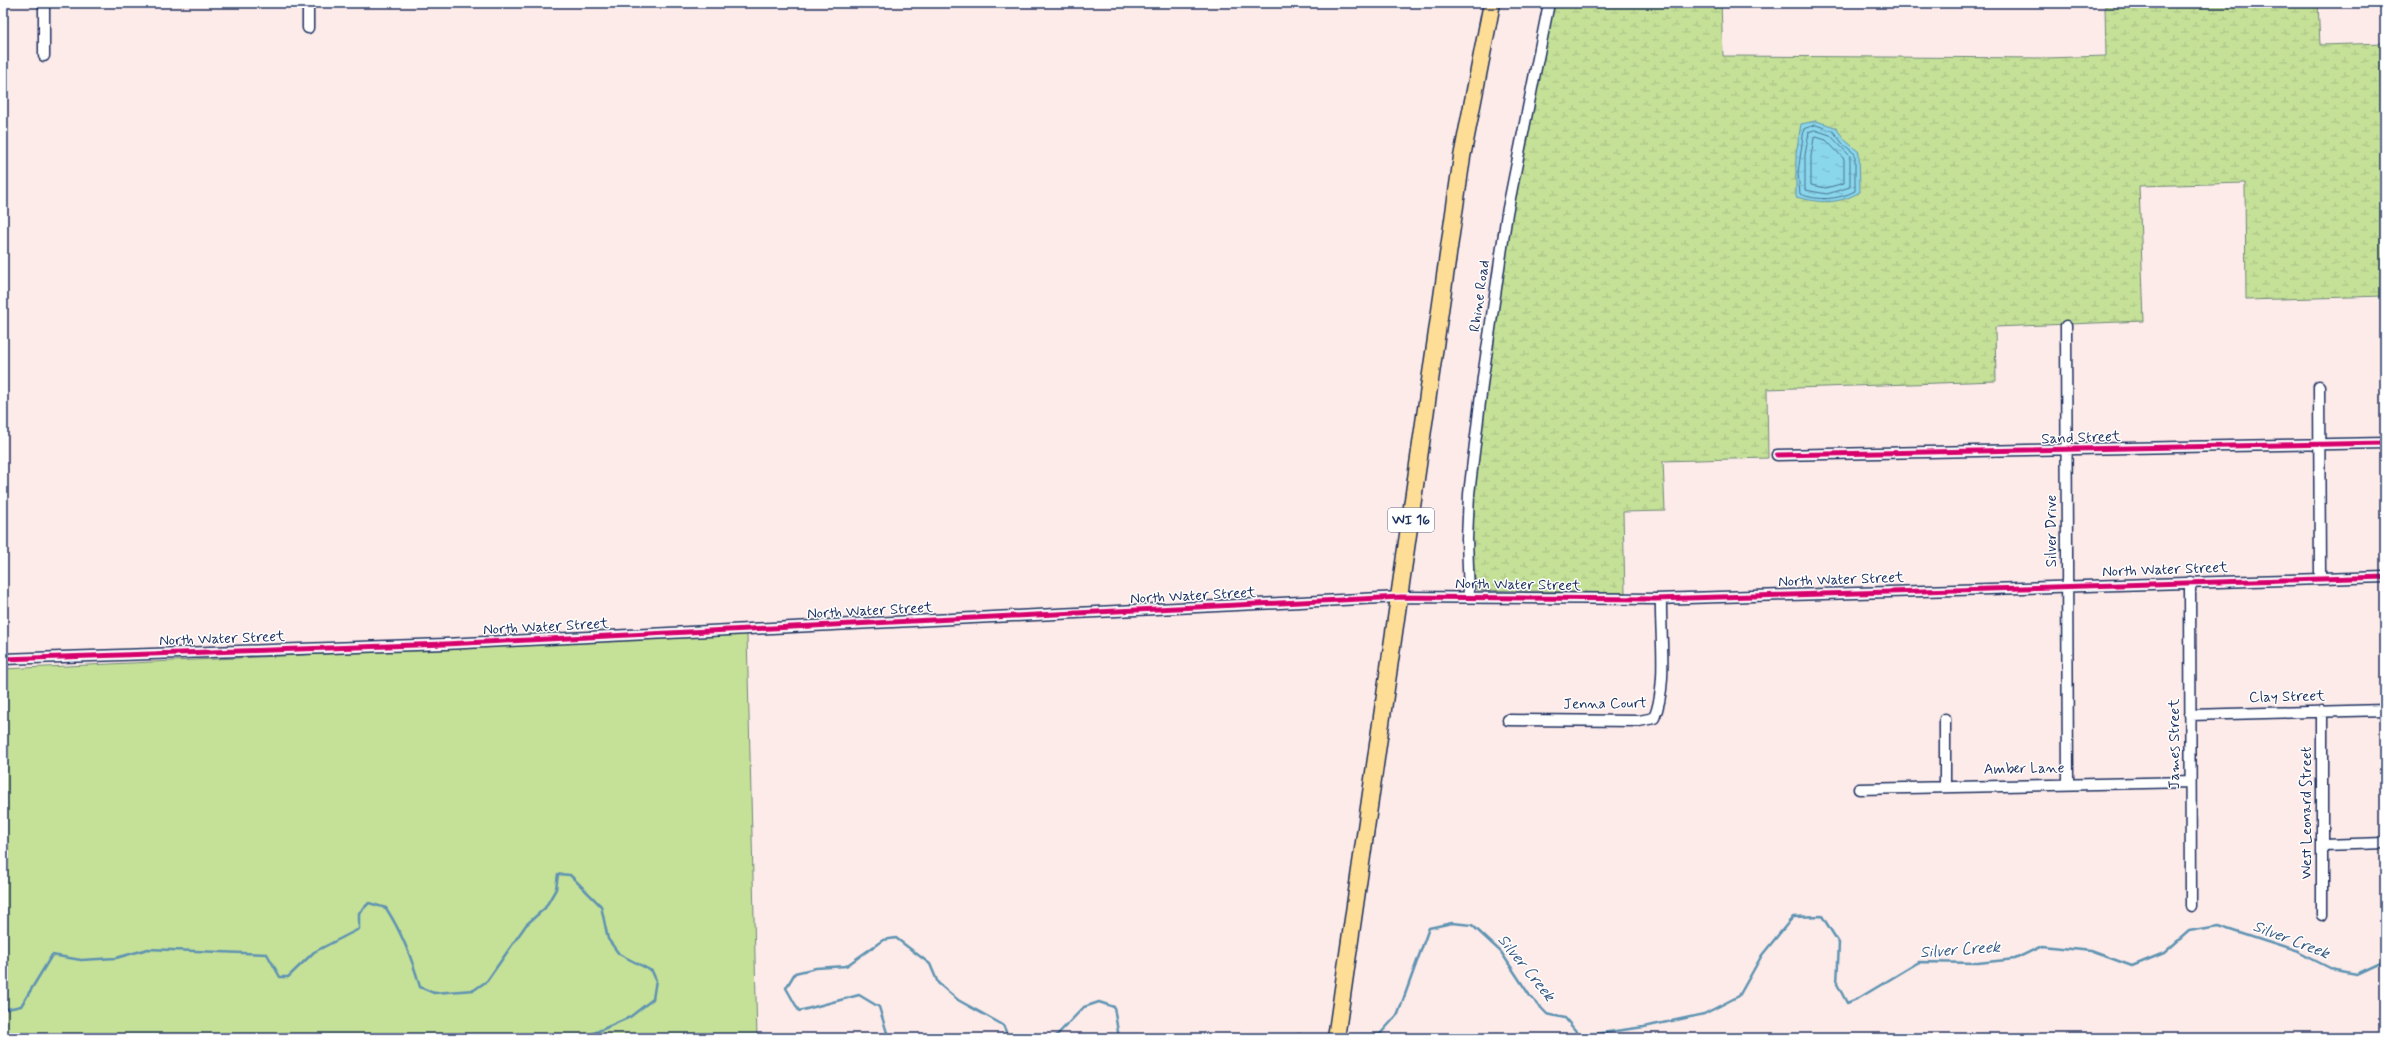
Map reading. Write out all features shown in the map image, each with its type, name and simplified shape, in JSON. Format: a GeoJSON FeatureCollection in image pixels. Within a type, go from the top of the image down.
{"type":"FeatureCollection","features":[{"type":"Feature","properties":{"kind":"highway","name":"WI 16"},"geometry":{"type":"LineString","coordinates":[[1336,1038],[1462,157],[1492,3]]}},
{"type":"Feature","properties":{"kind":"street"},"geometry":{"type":"LineString","coordinates":[[44,3],[44,56]]}},
{"type":"Feature","properties":{"kind":"street"},"geometry":{"type":"LineString","coordinates":[[308,3],[308,28]]}},
{"type":"Feature","properties":{"kind":"street","name":"Rhine Road"},"geometry":{"type":"LineString","coordinates":[[1470,596],[1468,539],[1469,494],[1483,377],[1507,213],[1549,3]]}},
{"type":"Feature","properties":{"kind":"street","name":"Silver Drive"},"geometry":{"type":"LineString","coordinates":[[2066,326],[2068,783]]}},
{"type":"Feature","properties":{"kind":"street"},"geometry":{"type":"LineString","coordinates":[[2319,386],[2320,578]]}},
{"type":"Feature","properties":{"kind":"street","name":"Sand Street"},"geometry":{"type":"LineString","coordinates":[[1778,455],[2066,451],[2385,443]]}},
{"type":"Feature","properties":{"kind":"street","name":"North Water Street"},"geometry":{"type":"LineString","coordinates":[[3,659],[446,644],[1400,597],[1470,596],[1661,599],[2385,576]]}},
{"type":"Feature","properties":{"kind":"street","name":"James Street"},"geometry":{"type":"LineString","coordinates":[[2190,582],[2191,906]]}},
{"type":"Feature","properties":{"kind":"street","name":"Jenna Court"},"geometry":{"type":"LineString","coordinates":[[1508,720],[1639,721],[1654,718],[1658,708],[1662,686],[1661,599]]}},
{"type":"Feature","properties":{"kind":"street","name":"Clay Street"},"geometry":{"type":"LineString","coordinates":[[2190,715],[2385,710]]}},
{"type":"Feature","properties":{"kind":"street","name":"West Leonard Street"},"geometry":{"type":"LineString","coordinates":[[2322,712],[2322,915]]}},
{"type":"Feature","properties":{"kind":"street"},"geometry":{"type":"LineString","coordinates":[[1945,719],[1945,786]]}},
{"type":"Feature","properties":{"kind":"street","name":"Amber Lane"},"geometry":{"type":"LineString","coordinates":[[1859,789],[2068,783],[2190,782]]}},
{"type":"Feature","properties":{"kind":"street"},"geometry":{"type":"LineString","coordinates":[[2323,845],[2385,843]]}},
{"type":"Feature","properties":{"kind":"green space"},"geometry":{"type":"Polygon","coordinates":[[[1552,3],[1721,3],[1723,56],[2046,58],[2106,56],[2105,6],[2118,3],[2318,3],[2320,45],[2385,43],[2385,296],[2246,300],[2245,183],[2139,186],[2144,321],[1995,327],[1996,381],[1767,389],[1768,458],[1663,461],[1665,511],[1623,512],[1625,593],[1477,590],[1471,553],[1471,500],[1506,242],[1552,3]]]}},
{"type":"Feature","properties":{"kind":"green space"},"geometry":{"type":"Polygon","coordinates":[[[747,634],[757,1038],[3,1038],[3,669],[747,634]]]}},
{"type":"Feature","properties":{"kind":"water"},"geometry":{"type":"Polygon","coordinates":[[[1816,121],[1835,127],[1846,141],[1859,152],[1860,192],[1844,199],[1828,202],[1813,201],[1796,197],[1796,154],[1801,124],[1816,121]]]}},
{"type":"Feature","properties":{"kind":"waterway"},"geometry":{"type":"LineString","coordinates":[[3,1010],[21,1006],[52,955],[81,960],[116,958],[148,949],[267,954],[280,977],[288,977],[314,952],[359,929],[359,913],[369,903],[386,908],[392,917],[406,946],[420,987],[434,993],[474,990],[487,981],[526,925],[545,908],[556,889],[558,874],[570,875],[601,906],[608,939],[619,954],[652,971],[656,980],[653,999],[630,1017],[583,1038]]}},
{"type":"Feature","properties":{"kind":"waterway","name":"Silver Creek"},"geometry":{"type":"LineString","coordinates":[[1353,1035],[1380,1034],[1398,1014],[1429,928],[1452,923],[1472,925],[1501,952],[1530,996],[1547,1014],[1565,1018],[1580,1036],[1644,1027],[1704,1014],[1739,996],[1762,955],[1793,917],[1822,916],[1839,943],[1837,984],[1847,1003],[1859,998],[1919,962],[1978,963],[2015,959],[2042,946],[2091,951],[2132,966],[2164,953],[2189,931],[2218,926],[2298,952],[2334,970],[2357,974],[2385,961]]}},
{"type":"Feature","properties":{"kind":"waterway"},"geometry":{"type":"LineString","coordinates":[[886,1038],[888,1036],[879,1007],[859,995],[799,1011],[786,988],[795,973],[816,968],[846,966],[883,940],[896,938],[930,964],[938,983],[958,1000],[1003,1025],[1007,1034],[1005,1038]]}},
{"type":"Feature","properties":{"kind":"waterway"},"geometry":{"type":"LineString","coordinates":[[1054,1038],[1084,1007],[1099,1002],[1114,1007],[1119,1038]]}},
{"type":"Feature","properties":{"kind":"waterway"},"geometry":{"type":"LineString","coordinates":[[1284,1038],[1300,1034]]}},
{"type":"Feature","properties":{"kind":"cycle path"},"geometry":{"type":"LineString","coordinates":[[1777,455],[2385,443]]}},
{"type":"Feature","properties":{"kind":"cycle path"},"geometry":{"type":"LineString","coordinates":[[3,659],[445,644],[1401,597],[1655,599],[2385,577]]}}]}
